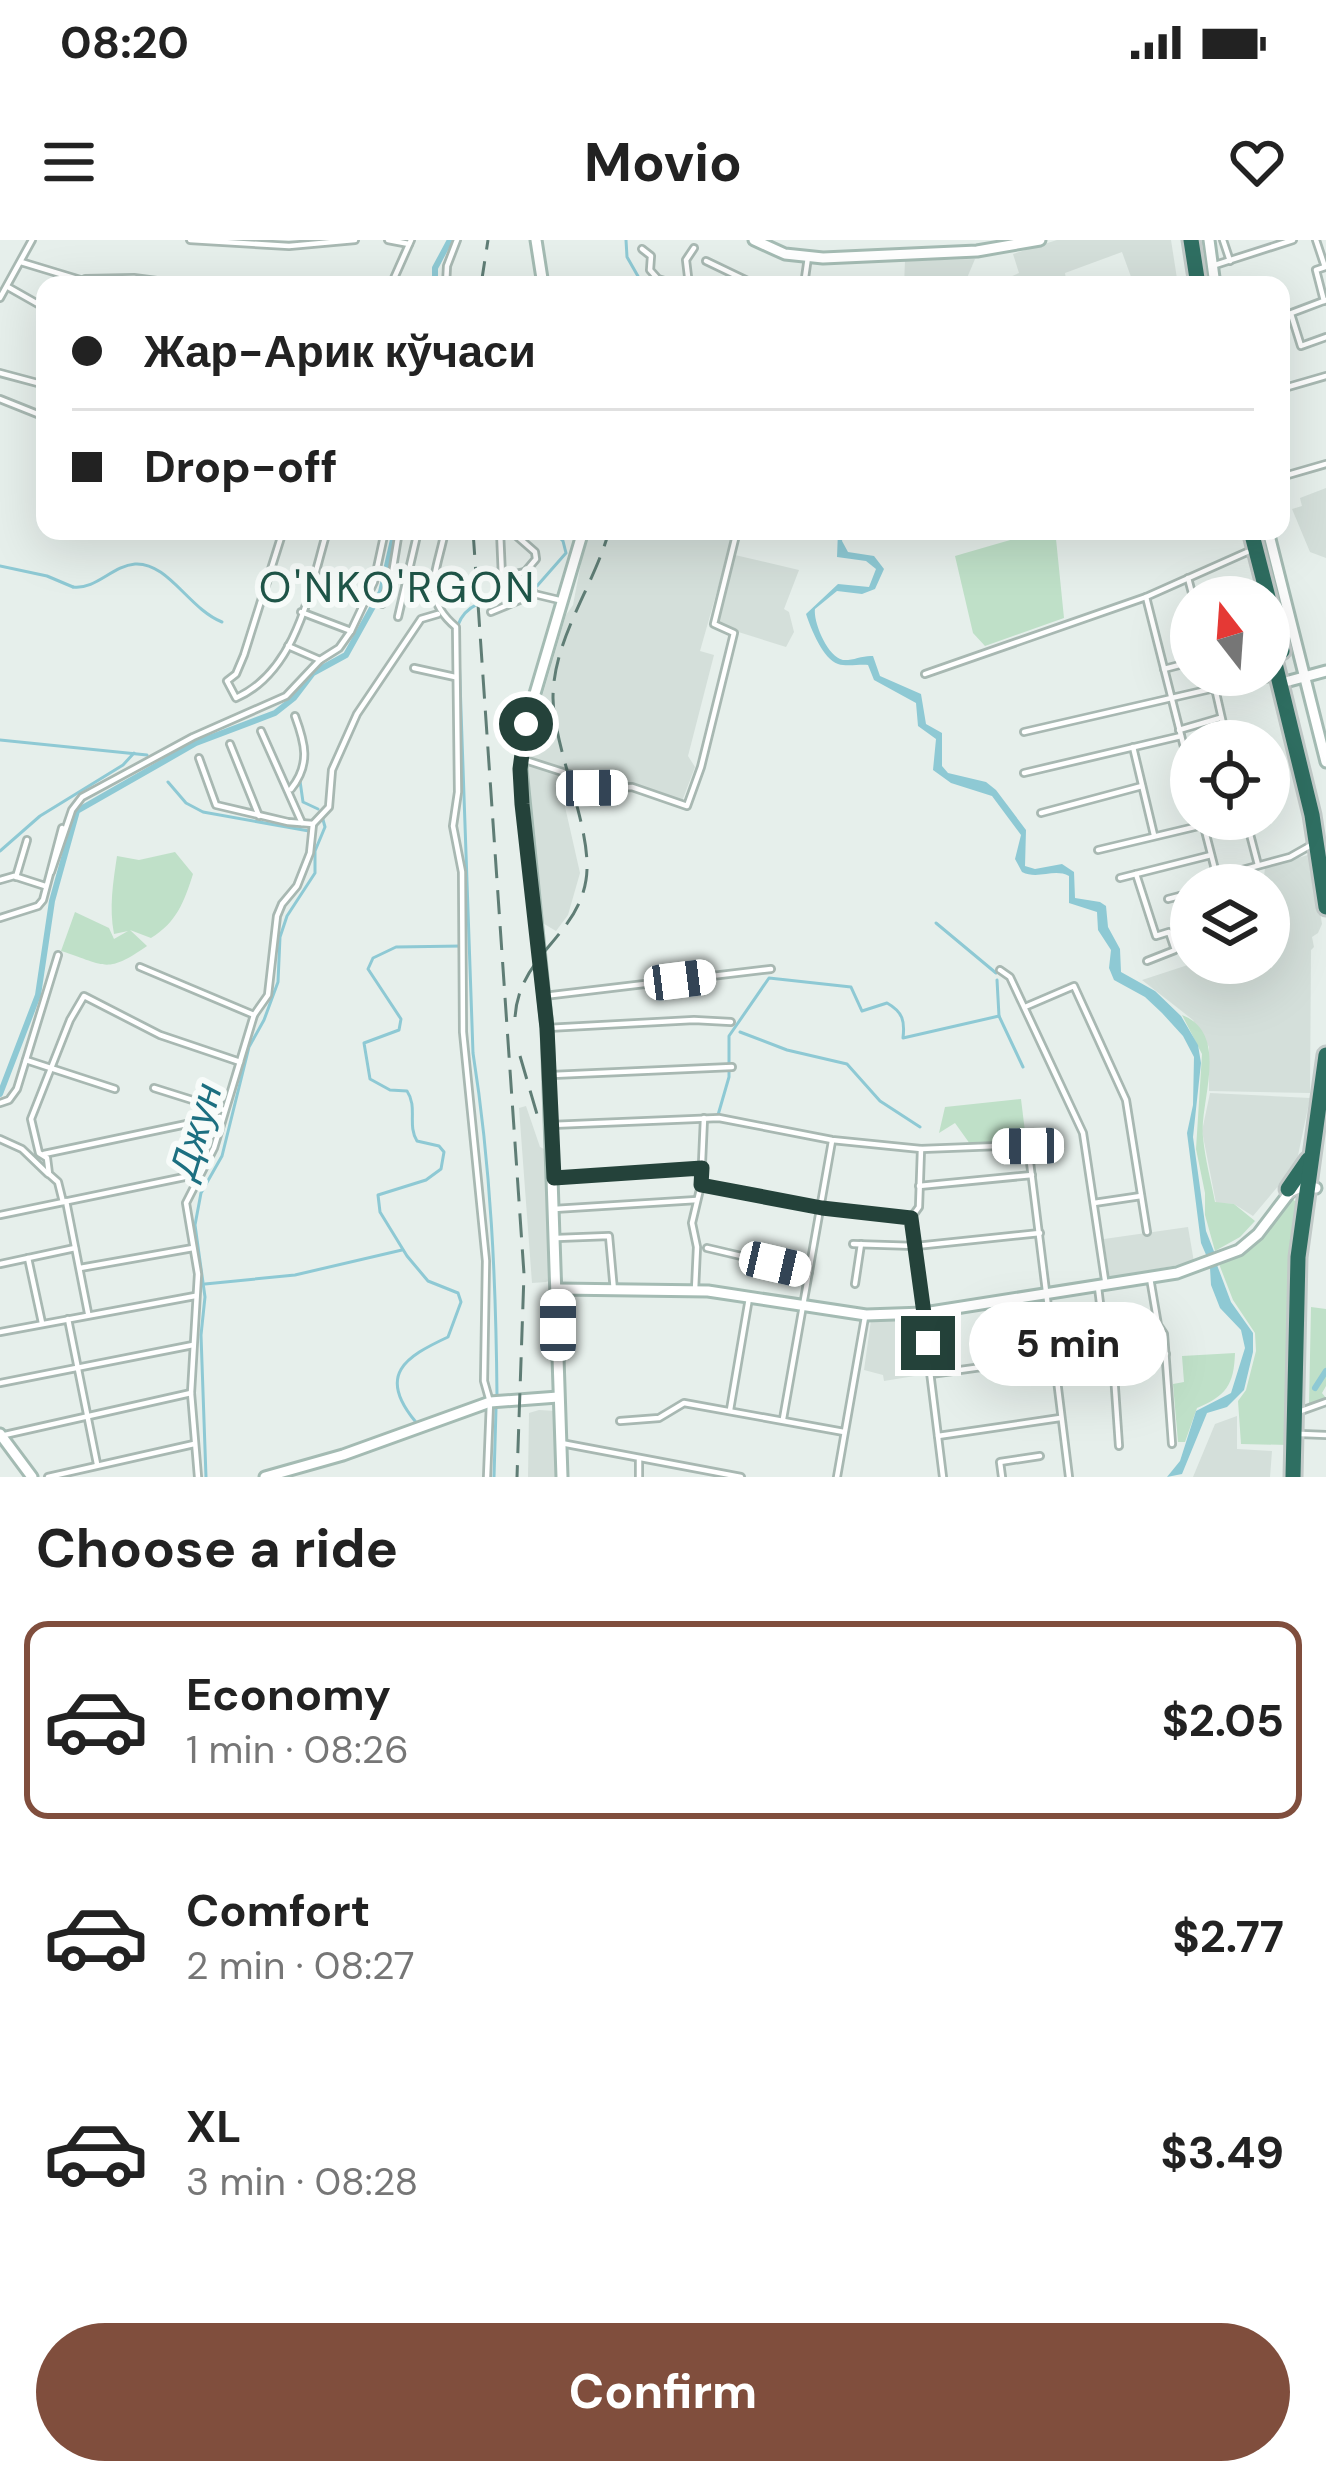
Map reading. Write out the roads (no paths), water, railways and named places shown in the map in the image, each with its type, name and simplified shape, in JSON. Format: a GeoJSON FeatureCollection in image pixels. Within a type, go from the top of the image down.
{"type":"FeatureCollection","features":[{"type":"Feature","properties":{"kind":"highway"},"geometry":{"type":"LineString","coordinates":[[1186,240],[1192,276]]}},
{"type":"Feature","properties":{"kind":"highway"},"geometry":{"type":"LineString","coordinates":[[1246,540],[1253,576]]}},
{"type":"Feature","properties":{"kind":"highway"},"geometry":{"type":"LineString","coordinates":[[1249,540],[1260,576]]}},
{"type":"Feature","properties":{"kind":"highway"},"geometry":{"type":"LineString","coordinates":[[1290,678],[1295,723],[1322,844]]}},
{"type":"Feature","properties":{"kind":"highway"},"geometry":{"type":"LineString","coordinates":[[1295,723],[1323,814],[1326,907]]}},
{"type":"Feature","properties":{"kind":"highway"},"geometry":{"type":"LineString","coordinates":[[1297,1477],[1302,1257],[1326,1055]]}},
{"type":"Feature","properties":{"kind":"highway"},"geometry":{"type":"LineString","coordinates":[[1297,1477],[1305,1211],[1326,1128]]}},
{"type":"Feature","properties":{"kind":"highway"},"geometry":{"type":"LineString","coordinates":[[1305,1211],[1297,1198],[1286,1193],[1314,1147]]}},
{"type":"Feature","properties":{"kind":"main road"},"geometry":{"type":"LineString","coordinates":[[536,240],[542,276]]}},
{"type":"Feature","properties":{"kind":"main road"},"geometry":{"type":"LineString","coordinates":[[754,240],[780,252],[808,257],[977,251],[1040,240]]}},
{"type":"Feature","properties":{"kind":"main road"},"geometry":{"type":"LineString","coordinates":[[1208,240],[1214,276]]}},
{"type":"Feature","properties":{"kind":"main road"},"geometry":{"type":"LineString","coordinates":[[562,1477],[550,1075],[521,758],[526,724],[580,540]]}},
{"type":"Feature","properties":{"kind":"main road"},"geometry":{"type":"LineString","coordinates":[[1269,540],[1275,576]]}},
{"type":"Feature","properties":{"kind":"main road"},"geometry":{"type":"LineString","coordinates":[[1326,671],[1290,678],[1326,762]]}},
{"type":"Feature","properties":{"kind":"main road"},"geometry":{"type":"LineString","coordinates":[[557,1289],[695,1290],[866,1315],[924,1313],[1150,1278],[1199,1265],[1254,1239],[1286,1193],[1312,1185]]}},
{"type":"Feature","properties":{"kind":"main road"},"geometry":{"type":"LineString","coordinates":[[265,1477],[343,1455],[490,1402],[558,1397]]}},
{"type":"Feature","properties":{"kind":"main road"},"geometry":{"type":"LineString","coordinates":[[0,1435],[32,1477]]}},
{"type":"Feature","properties":{"kind":"street"},"geometry":{"type":"LineString","coordinates":[[0,298],[32,240]]}},
{"type":"Feature","properties":{"kind":"street"},"geometry":{"type":"LineString","coordinates":[[190,240],[289,246],[355,240]]}},
{"type":"Feature","properties":{"kind":"street"},"geometry":{"type":"LineString","coordinates":[[388,240],[410,242],[395,276]]}},
{"type":"Feature","properties":{"kind":"street"},"geometry":{"type":"LineString","coordinates":[[446,276],[458,240]]}},
{"type":"Feature","properties":{"kind":"street"},"geometry":{"type":"LineString","coordinates":[[880,255],[881,240]]}},
{"type":"Feature","properties":{"kind":"street"},"geometry":{"type":"LineString","coordinates":[[1222,240],[1230,261]]}},
{"type":"Feature","properties":{"kind":"street"},"geometry":{"type":"LineString","coordinates":[[1212,266],[1293,240]]}},
{"type":"Feature","properties":{"kind":"street"},"geometry":{"type":"LineString","coordinates":[[1316,240],[1325,268],[1316,270],[1325,301],[1291,314],[1301,346],[1326,338]]}},
{"type":"Feature","properties":{"kind":"street"},"geometry":{"type":"LineString","coordinates":[[642,248],[650,256],[650,270],[655,276]]}},
{"type":"Feature","properties":{"kind":"street"},"geometry":{"type":"LineString","coordinates":[[688,276],[686,260],[694,248]]}},
{"type":"Feature","properties":{"kind":"street"},"geometry":{"type":"LineString","coordinates":[[805,276],[808,257]]}},
{"type":"Feature","properties":{"kind":"street"},"geometry":{"type":"LineString","coordinates":[[706,261],[737,276]]}},
{"type":"Feature","properties":{"kind":"street"},"geometry":{"type":"LineString","coordinates":[[21,262],[74,276]]}},
{"type":"Feature","properties":{"kind":"street"},"geometry":{"type":"LineString","coordinates":[[5,285],[36,303]]}},
{"type":"Feature","properties":{"kind":"street"},"geometry":{"type":"LineString","coordinates":[[0,373],[36,383]]}},
{"type":"Feature","properties":{"kind":"street"},"geometry":{"type":"LineString","coordinates":[[1290,387],[1326,376]]}},
{"type":"Feature","properties":{"kind":"street"},"geometry":{"type":"LineString","coordinates":[[0,399],[36,413]]}},
{"type":"Feature","properties":{"kind":"street"},"geometry":{"type":"LineString","coordinates":[[1290,474],[1326,464]]}},
{"type":"Feature","properties":{"kind":"street"},"geometry":{"type":"LineString","coordinates":[[280,540],[244,656],[227,681],[235,698],[267,678],[288,646],[323,540]]}},
{"type":"Feature","properties":{"kind":"street"},"geometry":{"type":"LineString","coordinates":[[0,918],[38,906],[71,810],[82,797],[193,737],[286,696],[320,660],[339,648],[374,582],[383,540]]}},
{"type":"Feature","properties":{"kind":"street"},"geometry":{"type":"LineString","coordinates":[[382,604],[398,540]]}},
{"type":"Feature","properties":{"kind":"street"},"geometry":{"type":"LineString","coordinates":[[398,617],[416,540]]}},
{"type":"Feature","properties":{"kind":"street"},"geometry":{"type":"LineString","coordinates":[[443,540],[432,598],[439,613],[456,627],[458,791],[453,826],[462,872],[464,1032],[486,1262],[487,1477]]}},
{"type":"Feature","properties":{"kind":"street"},"geometry":{"type":"LineString","coordinates":[[500,540],[502,577],[525,572],[536,559],[521,540]]}},
{"type":"Feature","properties":{"kind":"street"},"geometry":{"type":"LineString","coordinates":[[521,758],[572,775],[592,788],[632,788],[687,806],[734,633],[714,624],[735,540]]}},
{"type":"Feature","properties":{"kind":"street"},"geometry":{"type":"LineString","coordinates":[[1193,576],[1247,552]]}},
{"type":"Feature","properties":{"kind":"street"},"geometry":{"type":"LineString","coordinates":[[525,572],[534,594]]}},
{"type":"Feature","properties":{"kind":"street"},"geometry":{"type":"LineString","coordinates":[[925,674],[1170,586]]}},
{"type":"Feature","properties":{"kind":"street"},"geometry":{"type":"LineString","coordinates":[[407,587],[432,598]]}},
{"type":"Feature","properties":{"kind":"street"},"geometry":{"type":"LineString","coordinates":[[491,612],[534,594],[563,601]]}},
{"type":"Feature","properties":{"kind":"street"},"geometry":{"type":"LineString","coordinates":[[1146,597],[1177,720]]}},
{"type":"Feature","properties":{"kind":"street"},"geometry":{"type":"LineString","coordinates":[[301,612],[351,631]]}},
{"type":"Feature","properties":{"kind":"street"},"geometry":{"type":"LineString","coordinates":[[198,1477],[191,1393],[197,1296],[186,1202],[214,1148],[254,1015],[268,995],[277,916],[297,886],[310,853],[314,824],[328,807],[332,770],[357,714],[421,620],[439,613]]}},
{"type":"Feature","properties":{"kind":"street"},"geometry":{"type":"LineString","coordinates":[[288,646],[320,660]]}},
{"type":"Feature","properties":{"kind":"street"},"geometry":{"type":"LineString","coordinates":[[1164,669],[1170,667]]}},
{"type":"Feature","properties":{"kind":"street"},"geometry":{"type":"LineString","coordinates":[[414,668],[456,677]]}},
{"type":"Feature","properties":{"kind":"street"},"geometry":{"type":"LineString","coordinates":[[1024,733],[1183,696]]}},
{"type":"Feature","properties":{"kind":"street"},"geometry":{"type":"LineString","coordinates":[[1216,696],[1222,718],[1216,720]]}},
{"type":"Feature","properties":{"kind":"street"},"geometry":{"type":"LineString","coordinates":[[289,791],[299,778],[307,747],[295,716]]}},
{"type":"Feature","properties":{"kind":"street"},"geometry":{"type":"LineString","coordinates":[[261,731],[302,823]]}},
{"type":"Feature","properties":{"kind":"street"},"geometry":{"type":"LineString","coordinates":[[1024,773],[1170,736]]}},
{"type":"Feature","properties":{"kind":"street"},"geometry":{"type":"LineString","coordinates":[[230,744],[259,815]]}},
{"type":"Feature","properties":{"kind":"street"},"geometry":{"type":"LineString","coordinates":[[1133,747],[1155,836]]}},
{"type":"Feature","properties":{"kind":"street"},"geometry":{"type":"LineString","coordinates":[[199,758],[216,805],[314,824]]}},
{"type":"Feature","properties":{"kind":"street"},"geometry":{"type":"LineString","coordinates":[[1041,813],[1142,786]]}},
{"type":"Feature","properties":{"kind":"street"},"geometry":{"type":"LineString","coordinates":[[52,872],[62,828]]}},
{"type":"Feature","properties":{"kind":"street"},"geometry":{"type":"LineString","coordinates":[[1098,850],[1170,831]]}},
{"type":"Feature","properties":{"kind":"street"},"geometry":{"type":"LineString","coordinates":[[16,877],[27,840]]}},
{"type":"Feature","properties":{"kind":"street"},"geometry":{"type":"LineString","coordinates":[[1207,840],[1213,864]]}},
{"type":"Feature","properties":{"kind":"street"},"geometry":{"type":"LineString","coordinates":[[1262,864],[1322,844]]}},
{"type":"Feature","properties":{"kind":"street"},"geometry":{"type":"LineString","coordinates":[[1120,878],[1211,855]]}},
{"type":"Feature","properties":{"kind":"street"},"geometry":{"type":"LineString","coordinates":[[1136,874],[1156,936],[1170,935]]}},
{"type":"Feature","properties":{"kind":"street"},"geometry":{"type":"LineString","coordinates":[[0,880],[16,877],[45,886]]}},
{"type":"Feature","properties":{"kind":"street"},"geometry":{"type":"LineString","coordinates":[[1147,961],[1170,952]]}},
{"type":"Feature","properties":{"kind":"street"},"geometry":{"type":"LineString","coordinates":[[0,1102],[9,1100],[17,1089],[58,955]]}},
{"type":"Feature","properties":{"kind":"street"},"geometry":{"type":"LineString","coordinates":[[140,967],[254,1015]]}},
{"type":"Feature","properties":{"kind":"street"},"geometry":{"type":"LineString","coordinates":[[544,996],[771,969]]}},
{"type":"Feature","properties":{"kind":"street"},"geometry":{"type":"LineString","coordinates":[[1000,970],[1010,977],[1083,1133],[1094,1203],[1102,1328],[1111,1331],[1119,1446]]}},
{"type":"Feature","properties":{"kind":"street"},"geometry":{"type":"LineString","coordinates":[[1025,1007],[1074,986],[1126,1100],[1147,1232]]}},
{"type":"Feature","properties":{"kind":"street"},"geometry":{"type":"LineString","coordinates":[[222,1114],[44,1154],[39,1153],[32,1119],[84,996],[160,1035],[240,1062]]}},
{"type":"Feature","properties":{"kind":"street"},"geometry":{"type":"LineString","coordinates":[[547,1028],[731,1022]]}},
{"type":"Feature","properties":{"kind":"street"},"geometry":{"type":"LineString","coordinates":[[26,1060],[115,1088]]}},
{"type":"Feature","properties":{"kind":"street"},"geometry":{"type":"LineString","coordinates":[[550,1075],[732,1067]]}},
{"type":"Feature","properties":{"kind":"street"},"geometry":{"type":"LineString","coordinates":[[154,1088],[222,1114]]}},
{"type":"Feature","properties":{"kind":"street"},"geometry":{"type":"LineString","coordinates":[[551,1125],[704,1118],[832,1140],[921,1149],[1028,1146],[1056,1143],[1057,1137]]}},
{"type":"Feature","properties":{"kind":"street"},"geometry":{"type":"LineString","coordinates":[[695,1290],[697,1247],[692,1223],[701,1185],[704,1118]]}},
{"type":"Feature","properties":{"kind":"street"},"geometry":{"type":"LineString","coordinates":[[0,1139],[22,1150],[58,1182],[88,1315]]}},
{"type":"Feature","properties":{"kind":"street"},"geometry":{"type":"LineString","coordinates":[[783,1419],[832,1140]]}},
{"type":"Feature","properties":{"kind":"street"},"geometry":{"type":"LineString","coordinates":[[1028,1146],[1069,1477]]}},
{"type":"Feature","properties":{"kind":"street"},"geometry":{"type":"LineString","coordinates":[[921,1149],[919,1207],[911,1218],[944,1477]]}},
{"type":"Feature","properties":{"kind":"street"},"geometry":{"type":"LineString","coordinates":[[44,1154],[49,1174]]}},
{"type":"Feature","properties":{"kind":"street"},"geometry":{"type":"LineString","coordinates":[[554,1178],[702,1168]]}},
{"type":"Feature","properties":{"kind":"street"},"geometry":{"type":"LineString","coordinates":[[0,1215],[199,1174]]}},
{"type":"Feature","properties":{"kind":"street"},"geometry":{"type":"LineString","coordinates":[[919,1186],[1032,1175]]}},
{"type":"Feature","properties":{"kind":"street"},"geometry":{"type":"LineString","coordinates":[[701,1185],[822,1208],[911,1218]]}},
{"type":"Feature","properties":{"kind":"street"},"geometry":{"type":"LineString","coordinates":[[1094,1203],[1142,1196]]}},
{"type":"Feature","properties":{"kind":"street"},"geometry":{"type":"LineString","coordinates":[[554,1209],[697,1200]]}},
{"type":"Feature","properties":{"kind":"street"},"geometry":{"type":"LineString","coordinates":[[855,1284],[857,1244],[916,1246],[1040,1233]]}},
{"type":"Feature","properties":{"kind":"street"},"geometry":{"type":"LineString","coordinates":[[556,1238],[609,1236],[614,1291]]}},
{"type":"Feature","properties":{"kind":"street"},"geometry":{"type":"LineString","coordinates":[[79,1268],[193,1247]]}},
{"type":"Feature","properties":{"kind":"street"},"geometry":{"type":"LineString","coordinates":[[0,1264],[75,1248]]}},
{"type":"Feature","properties":{"kind":"street"},"geometry":{"type":"LineString","coordinates":[[706,1248],[809,1272]]}},
{"type":"Feature","properties":{"kind":"street"},"geometry":{"type":"LineString","coordinates":[[28,1258],[42,1324]]}},
{"type":"Feature","properties":{"kind":"street"},"geometry":{"type":"LineString","coordinates":[[1150,1278],[1166,1354],[1172,1444]]}},
{"type":"Feature","properties":{"kind":"street"},"geometry":{"type":"LineString","coordinates":[[730,1410],[749,1295]]}},
{"type":"Feature","properties":{"kind":"street"},"geometry":{"type":"LineString","coordinates":[[0,1332],[197,1296]]}},
{"type":"Feature","properties":{"kind":"street"},"geometry":{"type":"LineString","coordinates":[[837,1477],[866,1315]]}},
{"type":"Feature","properties":{"kind":"street"},"geometry":{"type":"LineString","coordinates":[[68,1319],[88,1415],[91,1477]]}},
{"type":"Feature","properties":{"kind":"street"},"geometry":{"type":"LineString","coordinates":[[0,1383],[193,1345]]}},
{"type":"Feature","properties":{"kind":"street"},"geometry":{"type":"LineString","coordinates":[[932,1374],[1054,1356],[1166,1354]]}},
{"type":"Feature","properties":{"kind":"street"},"geometry":{"type":"LineString","coordinates":[[0,1435],[191,1393]]}},
{"type":"Feature","properties":{"kind":"street"},"geometry":{"type":"LineString","coordinates":[[1301,1411],[1326,1402]]}},
{"type":"Feature","properties":{"kind":"street"},"geometry":{"type":"LineString","coordinates":[[620,1421],[659,1418],[684,1403],[844,1432]]}},
{"type":"Feature","properties":{"kind":"street"},"geometry":{"type":"LineString","coordinates":[[938,1436],[1060,1418]]}},
{"type":"Feature","properties":{"kind":"street"},"geometry":{"type":"LineString","coordinates":[[1300,1434],[1326,1436]]}},
{"type":"Feature","properties":{"kind":"street"},"geometry":{"type":"LineString","coordinates":[[561,1443],[741,1477]]}},
{"type":"Feature","properties":{"kind":"street"},"geometry":{"type":"LineString","coordinates":[[48,1477],[196,1444]]}},
{"type":"Feature","properties":{"kind":"street"},"geometry":{"type":"LineString","coordinates":[[1002,1477],[1000,1462],[1040,1456]]}},
{"type":"Feature","properties":{"kind":"street"},"geometry":{"type":"LineString","coordinates":[[639,1460],[639,1477]]}},
{"type":"Feature","properties":{"kind":"street"},"geometry":{"type":"LineString","coordinates":[[668,1477],[670,1465]]}},
{"type":"Feature","properties":{"kind":"water"},"geometry":{"type":"Polygon","coordinates":[[[838,540],[842,540],[848,552],[874,556],[884,569],[875,589],[862,594],[837,591],[815,609],[827,646],[843,660],[873,656],[880,676],[921,694],[926,724],[942,733],[942,766],[948,773],[986,782],[996,790],[1026,830],[1025,866],[1062,864],[1074,872],[1075,898],[1106,906],[1108,927],[1120,949],[1121,972],[1155,991],[1181,1016],[1198,1045],[1201,1063],[1193,1137],[1206,1231],[1215,1254],[1207,1257],[1201,1243],[1187,1133],[1194,1057],[1183,1036],[1145,997],[1114,980],[1109,968],[1111,950],[1098,930],[1097,912],[1069,903],[1069,876],[1022,872],[1015,859],[1021,835],[992,796],[951,783],[933,770],[936,739],[918,726],[916,703],[874,680],[868,665],[838,664],[823,650],[806,614],[838,584],[869,587],[876,569],[866,561],[837,557],[838,540]]]}},
{"type":"Feature","properties":{"kind":"water"},"geometry":{"type":"Polygon","coordinates":[[[1217,1265],[1231,1302],[1253,1333],[1253,1352],[1244,1390],[1227,1407],[1207,1413],[1182,1474],[1167,1477],[1180,1461],[1196,1411],[1231,1393],[1245,1348],[1241,1330],[1220,1308],[1211,1285],[1210,1268],[1217,1265]]]}},
{"type":"Feature","properties":{"kind":"waterway"},"geometry":{"type":"LineString","coordinates":[[435,276],[450,240]]}},
{"type":"Feature","properties":{"kind":"waterway"},"geometry":{"type":"LineString","coordinates":[[626,240],[627,257],[638,276]]}},
{"type":"Feature","properties":{"kind":"waterway"},"geometry":{"type":"LineString","coordinates":[[0,1094],[38,995],[52,901],[77,811],[196,743],[275,713],[313,673],[346,655],[381,592],[393,540]]}},
{"type":"Feature","properties":{"kind":"waterway"},"geometry":{"type":"LineString","coordinates":[[537,586],[566,553],[562,540]]}},
{"type":"Feature","properties":{"kind":"waterway"},"geometry":{"type":"LineString","coordinates":[[73,587],[89,585],[127,566],[147,565],[222,622]]}},
{"type":"Feature","properties":{"kind":"waterway"},"geometry":{"type":"LineString","coordinates":[[0,566],[73,587]]}},
{"type":"Feature","properties":{"kind":"waterway"},"geometry":{"type":"LineString","coordinates":[[497,1396],[491,1224],[473,1053],[458,625],[479,604],[529,590]]}},
{"type":"Feature","properties":{"kind":"waterway"},"geometry":{"type":"LineString","coordinates":[[0,740],[147,755]]}},
{"type":"Feature","properties":{"kind":"waterway"},"geometry":{"type":"LineString","coordinates":[[0,851],[40,816],[123,765],[134,753]]}},
{"type":"Feature","properties":{"kind":"waterway","name":"Джун"},"geometry":{"type":"LineString","coordinates":[[300,781],[303,802],[318,809]]}},
{"type":"Feature","properties":{"kind":"waterway"},"geometry":{"type":"LineString","coordinates":[[168,782],[186,803],[203,812],[309,831]]}},
{"type":"Feature","properties":{"kind":"waterway","name":"Джун"},"geometry":{"type":"LineString","coordinates":[[206,1477],[201,1335],[205,1297],[195,1225],[201,1193],[222,1156],[249,1047],[278,982],[280,937],[287,916],[315,873],[315,851],[325,827],[322,816]]}},
{"type":"Feature","properties":{"kind":"waterway"},"geometry":{"type":"LineString","coordinates":[[936,923],[996,973]]}},
{"type":"Feature","properties":{"kind":"waterway"},"geometry":{"type":"LineString","coordinates":[[415,1421],[404,1405],[397,1379],[409,1360],[448,1337],[461,1302],[458,1293],[428,1281],[380,1212],[378,1195],[426,1180],[441,1169],[444,1152],[439,1146],[417,1141],[407,1091],[390,1090],[370,1079],[364,1043],[399,1030],[401,1019],[368,969],[373,958],[396,947],[462,946]]}},
{"type":"Feature","properties":{"kind":"waterway"},"geometry":{"type":"LineString","coordinates":[[718,1115],[729,1077],[729,1036],[769,978],[851,987],[862,1011],[887,1003],[902,1017],[903,1038],[999,1016]]}},
{"type":"Feature","properties":{"kind":"waterway"},"geometry":{"type":"LineString","coordinates":[[997,980],[999,1016],[1023,1067]]}},
{"type":"Feature","properties":{"kind":"waterway"},"geometry":{"type":"LineString","coordinates":[[740,1032],[787,1050],[847,1064],[880,1101],[920,1127]]}},
{"type":"Feature","properties":{"kind":"waterway"},"geometry":{"type":"LineString","coordinates":[[205,1284],[295,1275],[402,1250]]}},
{"type":"Feature","properties":{"kind":"waterway"},"geometry":{"type":"LineString","coordinates":[[1315,1388],[1326,1371]]}},
{"type":"Feature","properties":{"kind":"waterway"},"geometry":{"type":"LineString","coordinates":[[494,1477],[496,1409]]}},
{"type":"Feature","properties":{"kind":"railway"},"geometry":{"type":"LineString","coordinates":[[482,276],[488,240]]}},
{"type":"Feature","properties":{"kind":"railway"},"geometry":{"type":"LineString","coordinates":[[474,540],[524,1274],[517,1477]]}},
{"type":"Feature","properties":{"kind":"railway"},"geometry":{"type":"LineString","coordinates":[[515,1017],[527,977],[572,917],[586,880],[584,838],[553,698],[567,634],[606,540]]}},
{"type":"Feature","properties":{"kind":"railway"},"geometry":{"type":"LineString","coordinates":[[520,1056],[539,1121]]}},
{"type":"Feature","properties":{"kind":"district","name":"O'NKO'RGON"},"geometry":{"type":"Point","coordinates":[398,587]}}]}
